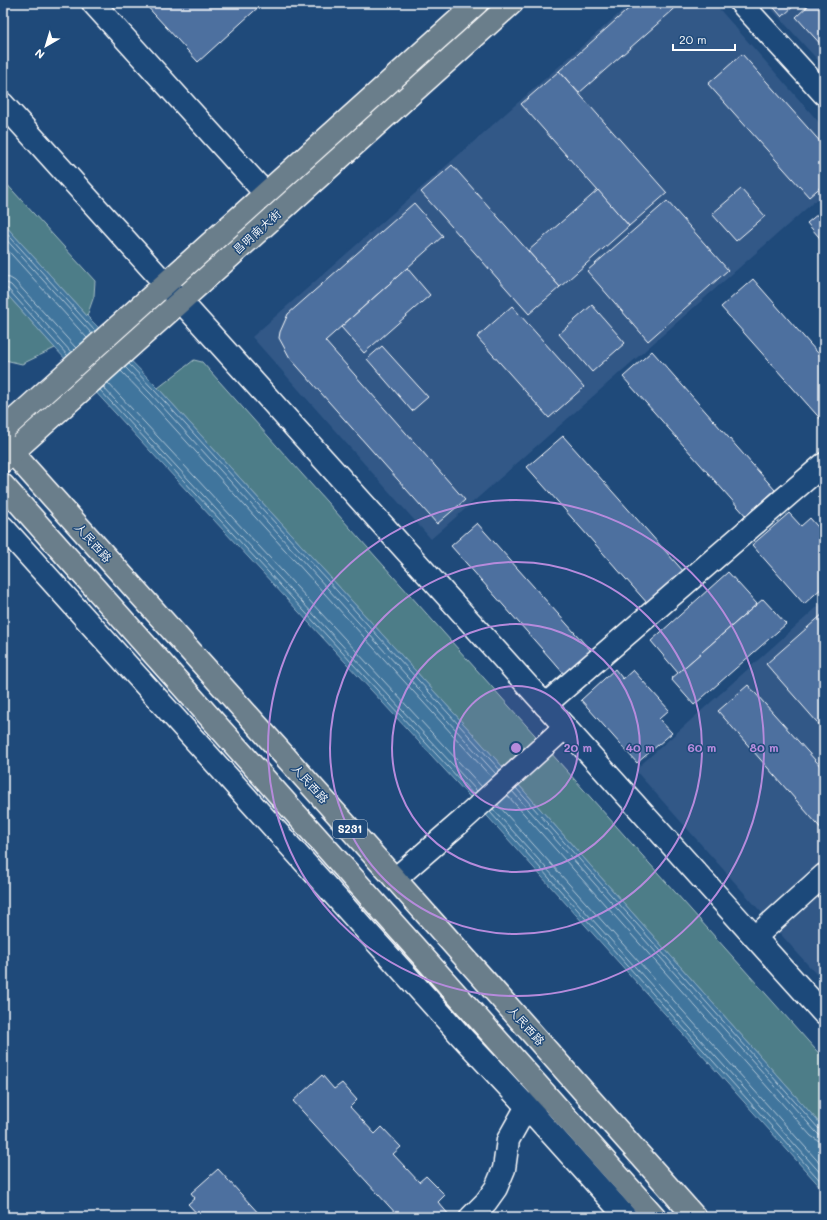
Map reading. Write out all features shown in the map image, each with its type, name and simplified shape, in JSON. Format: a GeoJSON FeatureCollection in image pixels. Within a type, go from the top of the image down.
{"type":"FeatureCollection","features":[{"type":"Feature","properties":{"kind":"main road","name":"昌明南大街"},"geometry":{"type":"LineString","coordinates":[[3,430],[477,3]]}},
{"type":"Feature","properties":{"kind":"main road","name":"昌明南大街"},"geometry":{"type":"LineString","coordinates":[[6,452],[79,394],[512,3]]}},
{"type":"Feature","properties":{"kind":"main road","name":"人民西路"},"geometry":{"type":"LineString","coordinates":[[6,452],[395,879],[695,1217]]}},
{"type":"Feature","properties":{"kind":"main road","name":"S231"},"geometry":{"type":"LineString","coordinates":[[3,485],[655,1217]]}},
{"type":"Feature","properties":{"kind":"street"},"geometry":{"type":"LineString","coordinates":[[93,3],[265,193]]}},
{"type":"Feature","properties":{"kind":"street"},"geometry":{"type":"LineString","coordinates":[[741,3],[824,94]]}},
{"type":"Feature","properties":{"kind":"street"},"geometry":{"type":"LineString","coordinates":[[3,104],[824,1014]]}},
{"type":"Feature","properties":{"kind":"street"},"geometry":{"type":"LineString","coordinates":[[545,705],[824,464]]}},
{"type":"Feature","properties":{"kind":"street"},"geometry":{"type":"LineString","coordinates":[[3,527],[626,1217]]}},
{"type":"Feature","properties":{"kind":"street"},"geometry":{"type":"LineString","coordinates":[[395,879],[518,771],[565,727]]}},
{"type":"Feature","properties":{"kind":"street"},"geometry":{"type":"LineString","coordinates":[[755,937],[824,875]]}},
{"type":"Feature","properties":{"kind":"street"},"geometry":{"type":"LineString","coordinates":[[471,1217],[486,1202],[496,1188],[504,1169],[508,1140],[522,1115],[545,1094]]}},
{"type":"Feature","properties":{"kind":"shaded area"},"geometry":{"type":"Polygon","coordinates":[[[631,3],[714,3],[824,128],[824,193],[431,539],[252,337],[631,3]]]}},
{"type":"Feature","properties":{"kind":"shaded area"},"geometry":{"type":"Polygon","coordinates":[[[766,3],[824,3],[824,67],[766,3]]]}},
{"type":"Feature","properties":{"kind":"shaded area"},"geometry":{"type":"Polygon","coordinates":[[[824,601],[824,983],[635,770],[824,601]]]}},
{"type":"Feature","properties":{"kind":"green space"},"geometry":{"type":"Polygon","coordinates":[[[3,180],[95,281],[94,296],[87,316],[3,223],[3,180]]]}},
{"type":"Feature","properties":{"kind":"green space"},"geometry":{"type":"Polygon","coordinates":[[[3,290],[55,348],[22,364],[5,360],[3,358],[3,290]]]}},
{"type":"Feature","properties":{"kind":"green space"},"geometry":{"type":"Polygon","coordinates":[[[194,360],[202,362],[824,1059],[824,1128],[493,756],[158,388],[194,360]]]}},
{"type":"Feature","properties":{"kind":"water"},"geometry":{"type":"Polygon","coordinates":[[[3,223],[87,316],[158,388],[493,756],[824,1128],[824,1191],[480,808],[3,290],[3,223]]]}},
{"type":"Feature","properties":{"kind":"building"},"geometry":{"type":"Polygon","coordinates":[[[144,3],[263,3],[198,62],[144,3]]]}},
{"type":"Feature","properties":{"kind":"building"},"geometry":{"type":"Polygon","coordinates":[[[635,3],[681,3],[579,93],[559,71],[635,3]]]}},
{"type":"Feature","properties":{"kind":"building"},"geometry":{"type":"Polygon","coordinates":[[[770,3],[797,3],[782,17],[770,3]]]}},
{"type":"Feature","properties":{"kind":"building"},"geometry":{"type":"Polygon","coordinates":[[[811,3],[821,3],[824,7],[824,48],[796,17],[811,3]]]}},
{"type":"Feature","properties":{"kind":"building"},"geometry":{"type":"Polygon","coordinates":[[[742,54],[824,146],[824,184],[809,197],[708,84],[742,54]]]}},
{"type":"Feature","properties":{"kind":"building"},"geometry":{"type":"Polygon","coordinates":[[[559,71],[667,193],[629,226],[521,104],[559,71]]]}},
{"type":"Feature","properties":{"kind":"building"},"geometry":{"type":"Polygon","coordinates":[[[452,165],[560,287],[529,314],[421,192],[452,165]]]}},
{"type":"Feature","properties":{"kind":"building"},"geometry":{"type":"Polygon","coordinates":[[[741,189],[765,216],[736,241],[712,214],[741,189]]]}},
{"type":"Feature","properties":{"kind":"building"},"geometry":{"type":"Polygon","coordinates":[[[598,190],[629,226],[560,287],[528,251],[598,190]]]}},
{"type":"Feature","properties":{"kind":"building"},"geometry":{"type":"Polygon","coordinates":[[[667,201],[728,270],[648,341],[587,271],[667,201]]]}},
{"type":"Feature","properties":{"kind":"building"},"geometry":{"type":"Polygon","coordinates":[[[414,203],[443,236],[325,341],[465,500],[437,524],[290,358],[279,338],[288,314],[414,203]]]}},
{"type":"Feature","properties":{"kind":"building"},"geometry":{"type":"Polygon","coordinates":[[[824,209],[824,243],[807,223],[824,209]]]}},
{"type":"Feature","properties":{"kind":"building"},"geometry":{"type":"Polygon","coordinates":[[[407,268],[430,295],[364,353],[341,327],[407,268]]]}},
{"type":"Feature","properties":{"kind":"building"},"geometry":{"type":"Polygon","coordinates":[[[753,279],[824,360],[824,423],[721,307],[753,279]]]}},
{"type":"Feature","properties":{"kind":"building"},"geometry":{"type":"Polygon","coordinates":[[[592,305],[625,343],[592,372],[559,334],[592,305]]]}},
{"type":"Feature","properties":{"kind":"building"},"geometry":{"type":"Polygon","coordinates":[[[512,306],[584,387],[549,418],[477,337],[512,306]]]}},
{"type":"Feature","properties":{"kind":"building"},"geometry":{"type":"Polygon","coordinates":[[[382,346],[428,397],[412,411],[367,359],[382,346]]]}},
{"type":"Feature","properties":{"kind":"building"},"geometry":{"type":"Polygon","coordinates":[[[652,351],[775,490],[746,516],[623,377],[652,351]]]}},
{"type":"Feature","properties":{"kind":"building"},"geometry":{"type":"Polygon","coordinates":[[[563,436],[684,572],[648,604],[527,467],[563,436]]]}},
{"type":"Feature","properties":{"kind":"building"},"geometry":{"type":"Polygon","coordinates":[[[789,513],[801,526],[810,518],[824,534],[824,586],[804,604],[752,545],[789,513]]]}},
{"type":"Feature","properties":{"kind":"building"},"geometry":{"type":"Polygon","coordinates":[[[477,523],[591,651],[565,675],[451,546],[477,523]]]}},
{"type":"Feature","properties":{"kind":"building"},"geometry":{"type":"Polygon","coordinates":[[[728,572],[757,604],[678,673],[651,641],[728,572]]]}},
{"type":"Feature","properties":{"kind":"building"},"geometry":{"type":"Polygon","coordinates":[[[763,599],[786,624],[694,705],[671,679],[763,599]]]}},
{"type":"Feature","properties":{"kind":"building"},"geometry":{"type":"Polygon","coordinates":[[[824,613],[824,730],[766,664],[824,613]]]}},
{"type":"Feature","properties":{"kind":"building"},"geometry":{"type":"Polygon","coordinates":[[[615,669],[623,679],[633,670],[669,710],[659,719],[672,733],[637,763],[581,700],[615,669]]]}},
{"type":"Feature","properties":{"kind":"building"},"geometry":{"type":"Polygon","coordinates":[[[748,685],[824,770],[824,832],[718,711],[748,685]]]}},
{"type":"Feature","properties":{"kind":"building"},"geometry":{"type":"Polygon","coordinates":[[[322,1075],[334,1089],[342,1083],[357,1100],[350,1107],[375,1134],[382,1127],[401,1147],[393,1154],[419,1182],[426,1176],[445,1195],[438,1202],[450,1216],[449,1217],[399,1217],[293,1101],[322,1075]]]}},
{"type":"Feature","properties":{"kind":"building"},"geometry":{"type":"Polygon","coordinates":[[[218,1169],[262,1217],[200,1217],[188,1204],[195,1198],[191,1193],[218,1169]]]}}]}
